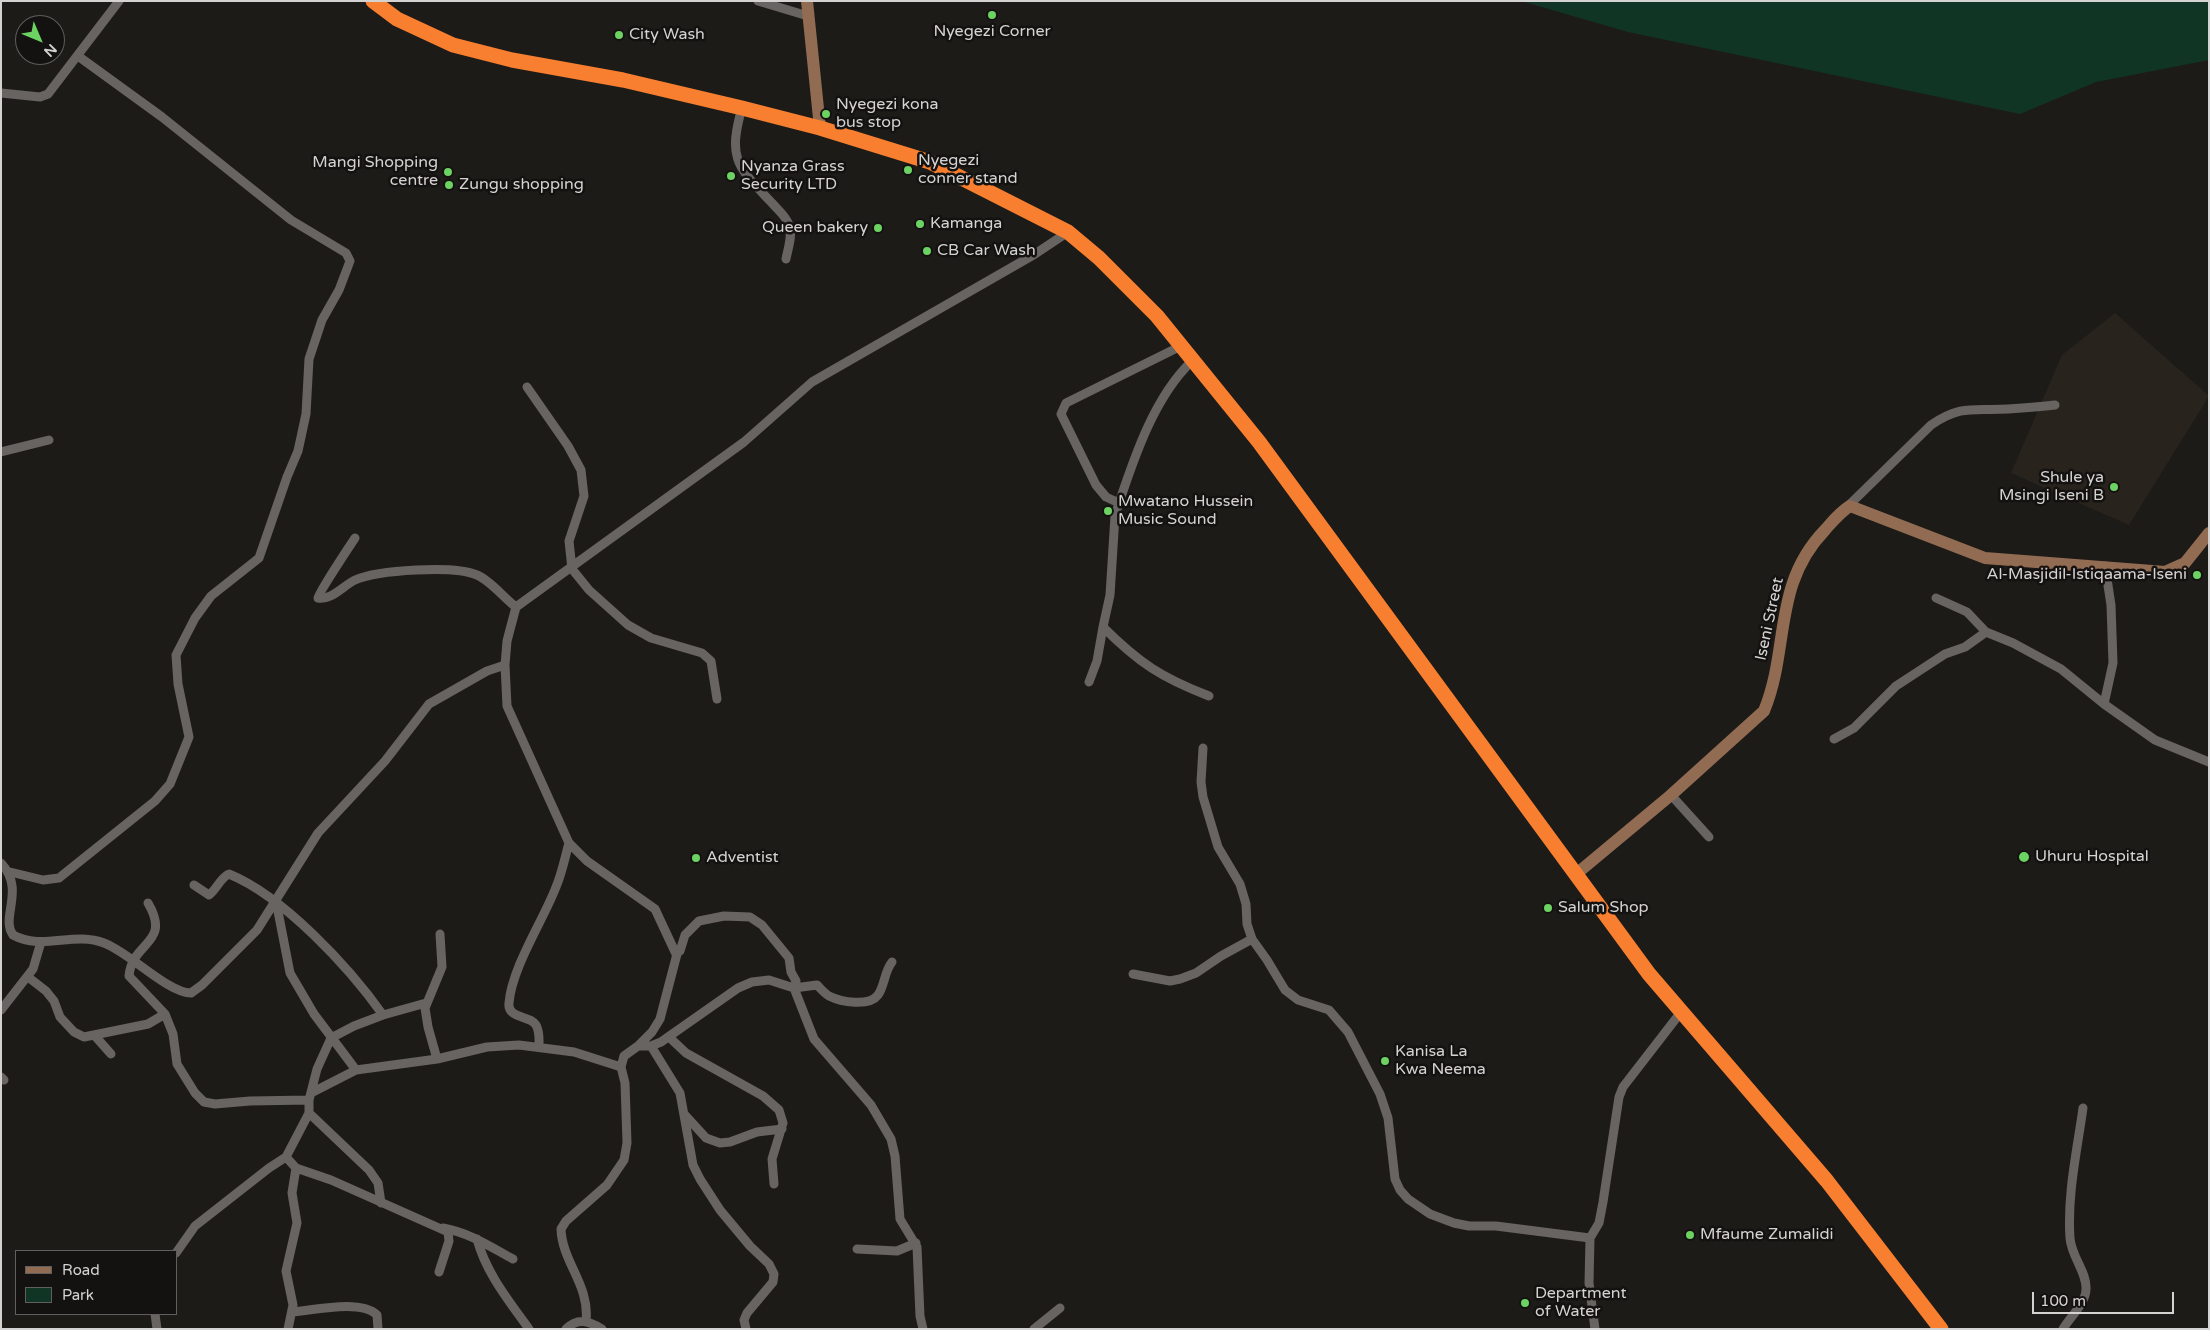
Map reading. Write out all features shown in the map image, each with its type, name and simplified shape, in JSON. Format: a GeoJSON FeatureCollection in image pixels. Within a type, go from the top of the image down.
{"type":"FeatureCollection","features":[{"type":"Feature","properties":{"kind":"highway"},"geometry":{"type":"LineString","coordinates":[[374,1],[397,19],[454,45],[512,60],[623,80],[742,108],[820,128],[930,162],[1068,232],[1099,258],[1151,310],[1264,450],[1649,974],[1828,1181],[1941,1329]]}},
{"type":"Feature","properties":{"kind":"street"},"geometry":{"type":"LineString","coordinates":[[1,93],[40,97],[48,94],[119,1]]}},
{"type":"Feature","properties":{"kind":"street"},"geometry":{"type":"LineString","coordinates":[[758,1],[808,16]]}},
{"type":"Feature","properties":{"kind":"street"},"geometry":{"type":"LineString","coordinates":[[807,1],[820,128]]}},
{"type":"Feature","properties":{"kind":"street"},"geometry":{"type":"LineString","coordinates":[[1,863],[10,872],[43,880],[59,878],[155,801],[170,784],[189,737],[178,684],[176,655],[195,618],[211,596],[259,558],[298,451],[306,414],[309,359],[322,320],[339,290],[350,261],[346,254],[291,220],[162,117],[78,56]]}},
{"type":"Feature","properties":{"kind":"street"},"geometry":{"type":"LineString","coordinates":[[742,108],[735,132],[734,149],[737,163],[784,215],[789,224],[791,234],[786,259]]}},
{"type":"Feature","properties":{"kind":"street"},"geometry":{"type":"LineString","coordinates":[[677,954],[656,909],[586,860],[569,843],[507,706],[505,665],[507,641],[516,607],[572,569],[744,442],[812,382],[1035,254],[1068,232]]}},
{"type":"Feature","properties":{"kind":"street"},"geometry":{"type":"LineString","coordinates":[[1119,503],[1106,497],[1096,485],[1061,414],[1062,408],[1066,403],[1181,346]]}},
{"type":"Feature","properties":{"kind":"street"},"geometry":{"type":"LineString","coordinates":[[1089,682],[1097,661],[1110,595],[1115,516],[1119,503],[1151,420],[1181,372],[1192,361]]}},
{"type":"Feature","properties":{"kind":"street"},"geometry":{"type":"LineString","coordinates":[[527,388],[568,446],[581,470],[584,496],[569,541],[572,569],[590,590],[628,625],[651,638],[708,656],[712,661],[717,699]]}},
{"type":"Feature","properties":{"kind":"street"},"geometry":{"type":"LineString","coordinates":[[1844,510],[1931,424],[1947,414],[1968,408],[2007,409],[2055,405]]}},
{"type":"Feature","properties":{"kind":"street"},"geometry":{"type":"LineString","coordinates":[[1,452],[49,440]]}},
{"type":"Feature","properties":{"kind":"street"},"geometry":{"type":"LineString","coordinates":[[1844,510],[1850,506],[1985,558],[2165,572],[2176,569],[2185,563],[2209,534]]}},
{"type":"Feature","properties":{"kind":"street","name":"Iseni Street"},"geometry":{"type":"LineString","coordinates":[[1575,875],[1671,795],[1764,711],[1771,694],[1785,610],[1793,578],[1819,536],[1844,510]]}},
{"type":"Feature","properties":{"kind":"street"},"geometry":{"type":"LineString","coordinates":[[355,538],[328,582],[319,593],[318,598],[328,597],[353,580],[382,573],[405,570],[469,572],[480,576],[516,607]]}},
{"type":"Feature","properties":{"kind":"street"},"geometry":{"type":"LineString","coordinates":[[2104,704],[2113,663],[2111,605],[2105,566]]}},
{"type":"Feature","properties":{"kind":"street"},"geometry":{"type":"LineString","coordinates":[[1936,598],[1967,612],[1986,632],[2013,643],[2061,669],[2104,704],[2155,740],[2209,762]]}},
{"type":"Feature","properties":{"kind":"street"},"geometry":{"type":"LineString","coordinates":[[1104,627],[1154,672],[1174,683],[1208,696]]}},
{"type":"Feature","properties":{"kind":"street"},"geometry":{"type":"LineString","coordinates":[[1834,740],[1854,728],[1896,686],[1945,654],[1965,647],[1986,632]]}},
{"type":"Feature","properties":{"kind":"street"},"geometry":{"type":"LineString","coordinates":[[10,872],[13,894],[8,924],[9,930],[15,937],[41,942],[88,938],[112,946],[177,989],[192,993],[253,935],[318,833],[384,761],[429,704],[487,671],[505,665]]}},
{"type":"Feature","properties":{"kind":"street"},"geometry":{"type":"LineString","coordinates":[[1203,748],[1201,782],[1205,805],[1218,847],[1240,884],[1246,904],[1247,924],[1252,940],[1267,960],[1285,990],[1298,1000],[1328,1010],[1348,1032],[1380,1094],[1388,1118],[1395,1179],[1400,1190],[1408,1199],[1430,1214],[1454,1223],[1469,1226],[1496,1226],[1590,1238]]}},
{"type":"Feature","properties":{"kind":"street"},"geometry":{"type":"LineString","coordinates":[[1671,795],[1709,837]]}},
{"type":"Feature","properties":{"kind":"street"},"geometry":{"type":"LineString","coordinates":[[539,1047],[539,1032],[536,1025],[533,1021],[514,1014],[508,1004],[517,972],[556,888],[569,843]]}},
{"type":"Feature","properties":{"kind":"street"},"geometry":{"type":"LineString","coordinates":[[194,886],[209,895],[218,888],[224,877],[228,874],[258,888],[276,901],[364,989],[383,1015]]}},
{"type":"Feature","properties":{"kind":"street"},"geometry":{"type":"LineString","coordinates":[[276,901],[290,973],[307,1005],[356,1070]]}},
{"type":"Feature","properties":{"kind":"street"},"geometry":{"type":"LineString","coordinates":[[148,903],[156,918],[155,931],[134,960],[130,977],[165,1014],[173,1034],[177,1064],[195,1093],[204,1102],[215,1104],[310,1096],[356,1070],[437,1059],[487,1047],[520,1045],[539,1047],[583,1054],[621,1068]]}},
{"type":"Feature","properties":{"kind":"street"},"geometry":{"type":"LineString","coordinates":[[586,1321],[587,1307],[585,1296],[566,1249],[562,1228],[566,1221],[607,1185],[624,1160],[627,1143],[625,1083],[621,1068],[625,1055],[638,1046],[652,1032],[660,1019],[677,954],[685,935],[699,921],[724,916],[750,917],[762,925],[790,958],[791,972],[796,981],[794,988],[814,1039],[871,1105],[889,1135],[895,1156],[900,1218],[916,1244],[920,1316],[923,1329]]}},
{"type":"Feature","properties":{"kind":"street"},"geometry":{"type":"LineString","coordinates":[[437,1059],[428,1027],[426,1003],[442,967],[440,934]]}},
{"type":"Feature","properties":{"kind":"street"},"geometry":{"type":"LineString","coordinates":[[1133,974],[1170,981],[1180,979],[1196,973],[1221,956],[1252,940]]}},
{"type":"Feature","properties":{"kind":"street"},"geometry":{"type":"LineString","coordinates":[[1,1010],[33,969],[41,942]]}},
{"type":"Feature","properties":{"kind":"street"},"geometry":{"type":"LineString","coordinates":[[638,1046],[651,1046],[669,1037],[738,988],[752,982],[768,980],[794,988],[806,985],[817,986],[826,995],[835,999],[857,1002],[873,1000],[881,989],[887,969],[892,962]]}},
{"type":"Feature","properties":{"kind":"street"},"geometry":{"type":"LineString","coordinates":[[28,977],[54,1001],[60,1017],[76,1034],[87,1038],[148,1024],[165,1014]]}},
{"type":"Feature","properties":{"kind":"street"},"geometry":{"type":"LineString","coordinates":[[178,1250],[195,1226],[269,1168],[286,1157],[308,1113],[317,1069],[332,1038],[349,1028],[383,1015],[426,1003]]}},
{"type":"Feature","properties":{"kind":"street"},"geometry":{"type":"LineString","coordinates":[[1594,1329],[1590,1283],[1590,1238],[1599,1223],[1617,1107],[1623,1087],[1681,1012]]}},
{"type":"Feature","properties":{"kind":"street"},"geometry":{"type":"LineString","coordinates":[[95,1036],[111,1054]]}},
{"type":"Feature","properties":{"kind":"street"},"geometry":{"type":"LineString","coordinates":[[669,1037],[686,1053],[771,1101],[781,1113],[782,1129],[772,1159],[774,1184]]}},
{"type":"Feature","properties":{"kind":"street"},"geometry":{"type":"LineString","coordinates":[[651,1046],[680,1093],[693,1165],[700,1179],[720,1210],[773,1271],[773,1282],[746,1313],[744,1320],[746,1329]]}},
{"type":"Feature","properties":{"kind":"street"},"geometry":{"type":"LineString","coordinates":[[2063,1329],[2082,1301],[2086,1288],[2071,1250],[2070,1238],[2071,1195],[2083,1108]]}},
{"type":"Feature","properties":{"kind":"street"},"geometry":{"type":"LineString","coordinates":[[308,1113],[369,1170],[378,1183],[382,1203]]}},
{"type":"Feature","properties":{"kind":"street"},"geometry":{"type":"LineString","coordinates":[[684,1114],[706,1138],[720,1143],[730,1142],[757,1132],[782,1129]]}},
{"type":"Feature","properties":{"kind":"street"},"geometry":{"type":"LineString","coordinates":[[286,1157],[296,1168],[331,1180],[448,1232],[450,1237],[439,1272]]}},
{"type":"Feature","properties":{"kind":"street"},"geometry":{"type":"LineString","coordinates":[[288,1329],[293,1312],[286,1270],[298,1219],[292,1193],[296,1168]]}},
{"type":"Feature","properties":{"kind":"street"},"geometry":{"type":"LineString","coordinates":[[441,1228],[459,1231],[488,1243],[513,1259]]}},
{"type":"Feature","properties":{"kind":"street"},"geometry":{"type":"LineString","coordinates":[[477,1239],[482,1254],[506,1300],[528,1329]]}},
{"type":"Feature","properties":{"kind":"street"},"geometry":{"type":"LineString","coordinates":[[857,1249],[897,1251],[916,1244]]}},
{"type":"Feature","properties":{"kind":"street"},"geometry":{"type":"LineString","coordinates":[[293,1312],[343,1307],[362,1308],[378,1315],[378,1329]]}},
{"type":"Feature","properties":{"kind":"street"},"geometry":{"type":"LineString","coordinates":[[1034,1329],[1060,1308]]}},
{"type":"Feature","properties":{"kind":"street"},"geometry":{"type":"LineString","coordinates":[[155,1315],[157,1329]]}},
{"type":"Feature","properties":{"kind":"street"},"geometry":{"type":"LineString","coordinates":[[566,1329],[573,1323],[586,1321],[602,1329]]}},
{"type":"Feature","properties":{"kind":"shaded area"},"geometry":{"type":"Polygon","coordinates":[[[2115,313],[2209,396],[2129,525],[2011,473],[2062,355],[2115,313]]]}},
{"type":"Feature","properties":{"kind":"green space"},"geometry":{"type":"Polygon","coordinates":[[[1521,1],[2209,1],[2209,60],[2096,82],[2020,114],[1628,32],[1521,1]]]}},
{"type":"Feature","properties":{"kind":"place","name":"Nyegezi Corner"},"geometry":{"type":"Point","coordinates":[992,15]}},
{"type":"Feature","properties":{"kind":"place","name":"City Wash"},"geometry":{"type":"Point","coordinates":[619,35]}},
{"type":"Feature","properties":{"kind":"place","name":"Nyegezi kona bus stop"},"geometry":{"type":"Point","coordinates":[826,114]}},
{"type":"Feature","properties":{"kind":"place","name":"Nyegezi conner stand"},"geometry":{"type":"Point","coordinates":[908,170]}},
{"type":"Feature","properties":{"kind":"place","name":"Mangi Shopping centre"},"geometry":{"type":"Point","coordinates":[448,172]}},
{"type":"Feature","properties":{"kind":"place","name":"Nyanza Grass Security LTD"},"geometry":{"type":"Point","coordinates":[731,176]}},
{"type":"Feature","properties":{"kind":"place","name":"Zungu shopping"},"geometry":{"type":"Point","coordinates":[449,185]}},
{"type":"Feature","properties":{"kind":"place","name":"Kamanga"},"geometry":{"type":"Point","coordinates":[920,224]}},
{"type":"Feature","properties":{"kind":"place","name":"Queen bakery"},"geometry":{"type":"Point","coordinates":[878,228]}},
{"type":"Feature","properties":{"kind":"place","name":"CB Car Wash"},"geometry":{"type":"Point","coordinates":[927,251]}},
{"type":"Feature","properties":{"kind":"place","name":"Shule ya Msingi Iseni B"},"geometry":{"type":"Point","coordinates":[2114,487]}},
{"type":"Feature","properties":{"kind":"place","name":"Mwatano Hussein Music Sound"},"geometry":{"type":"Point","coordinates":[1108,511]}},
{"type":"Feature","properties":{"kind":"place","name":"Al-Masjidil-Istiqaama-Iseni"},"geometry":{"type":"Point","coordinates":[2197,575]}},
{"type":"Feature","properties":{"kind":"place","name":"Uhuru Hospital"},"geometry":{"type":"Point","coordinates":[2024,857]}},
{"type":"Feature","properties":{"kind":"place","name":"Adventist"},"geometry":{"type":"Point","coordinates":[696,858]}},
{"type":"Feature","properties":{"kind":"place","name":"Salum Shop"},"geometry":{"type":"Point","coordinates":[1548,908]}},
{"type":"Feature","properties":{"kind":"place","name":"Kanisa La Kwa Neema"},"geometry":{"type":"Point","coordinates":[1385,1061]}},
{"type":"Feature","properties":{"kind":"place","name":"Mfaume Zumalidi"},"geometry":{"type":"Point","coordinates":[1690,1235]}},
{"type":"Feature","properties":{"kind":"place","name":"Department of Water"},"geometry":{"type":"Point","coordinates":[1525,1303]}}]}
